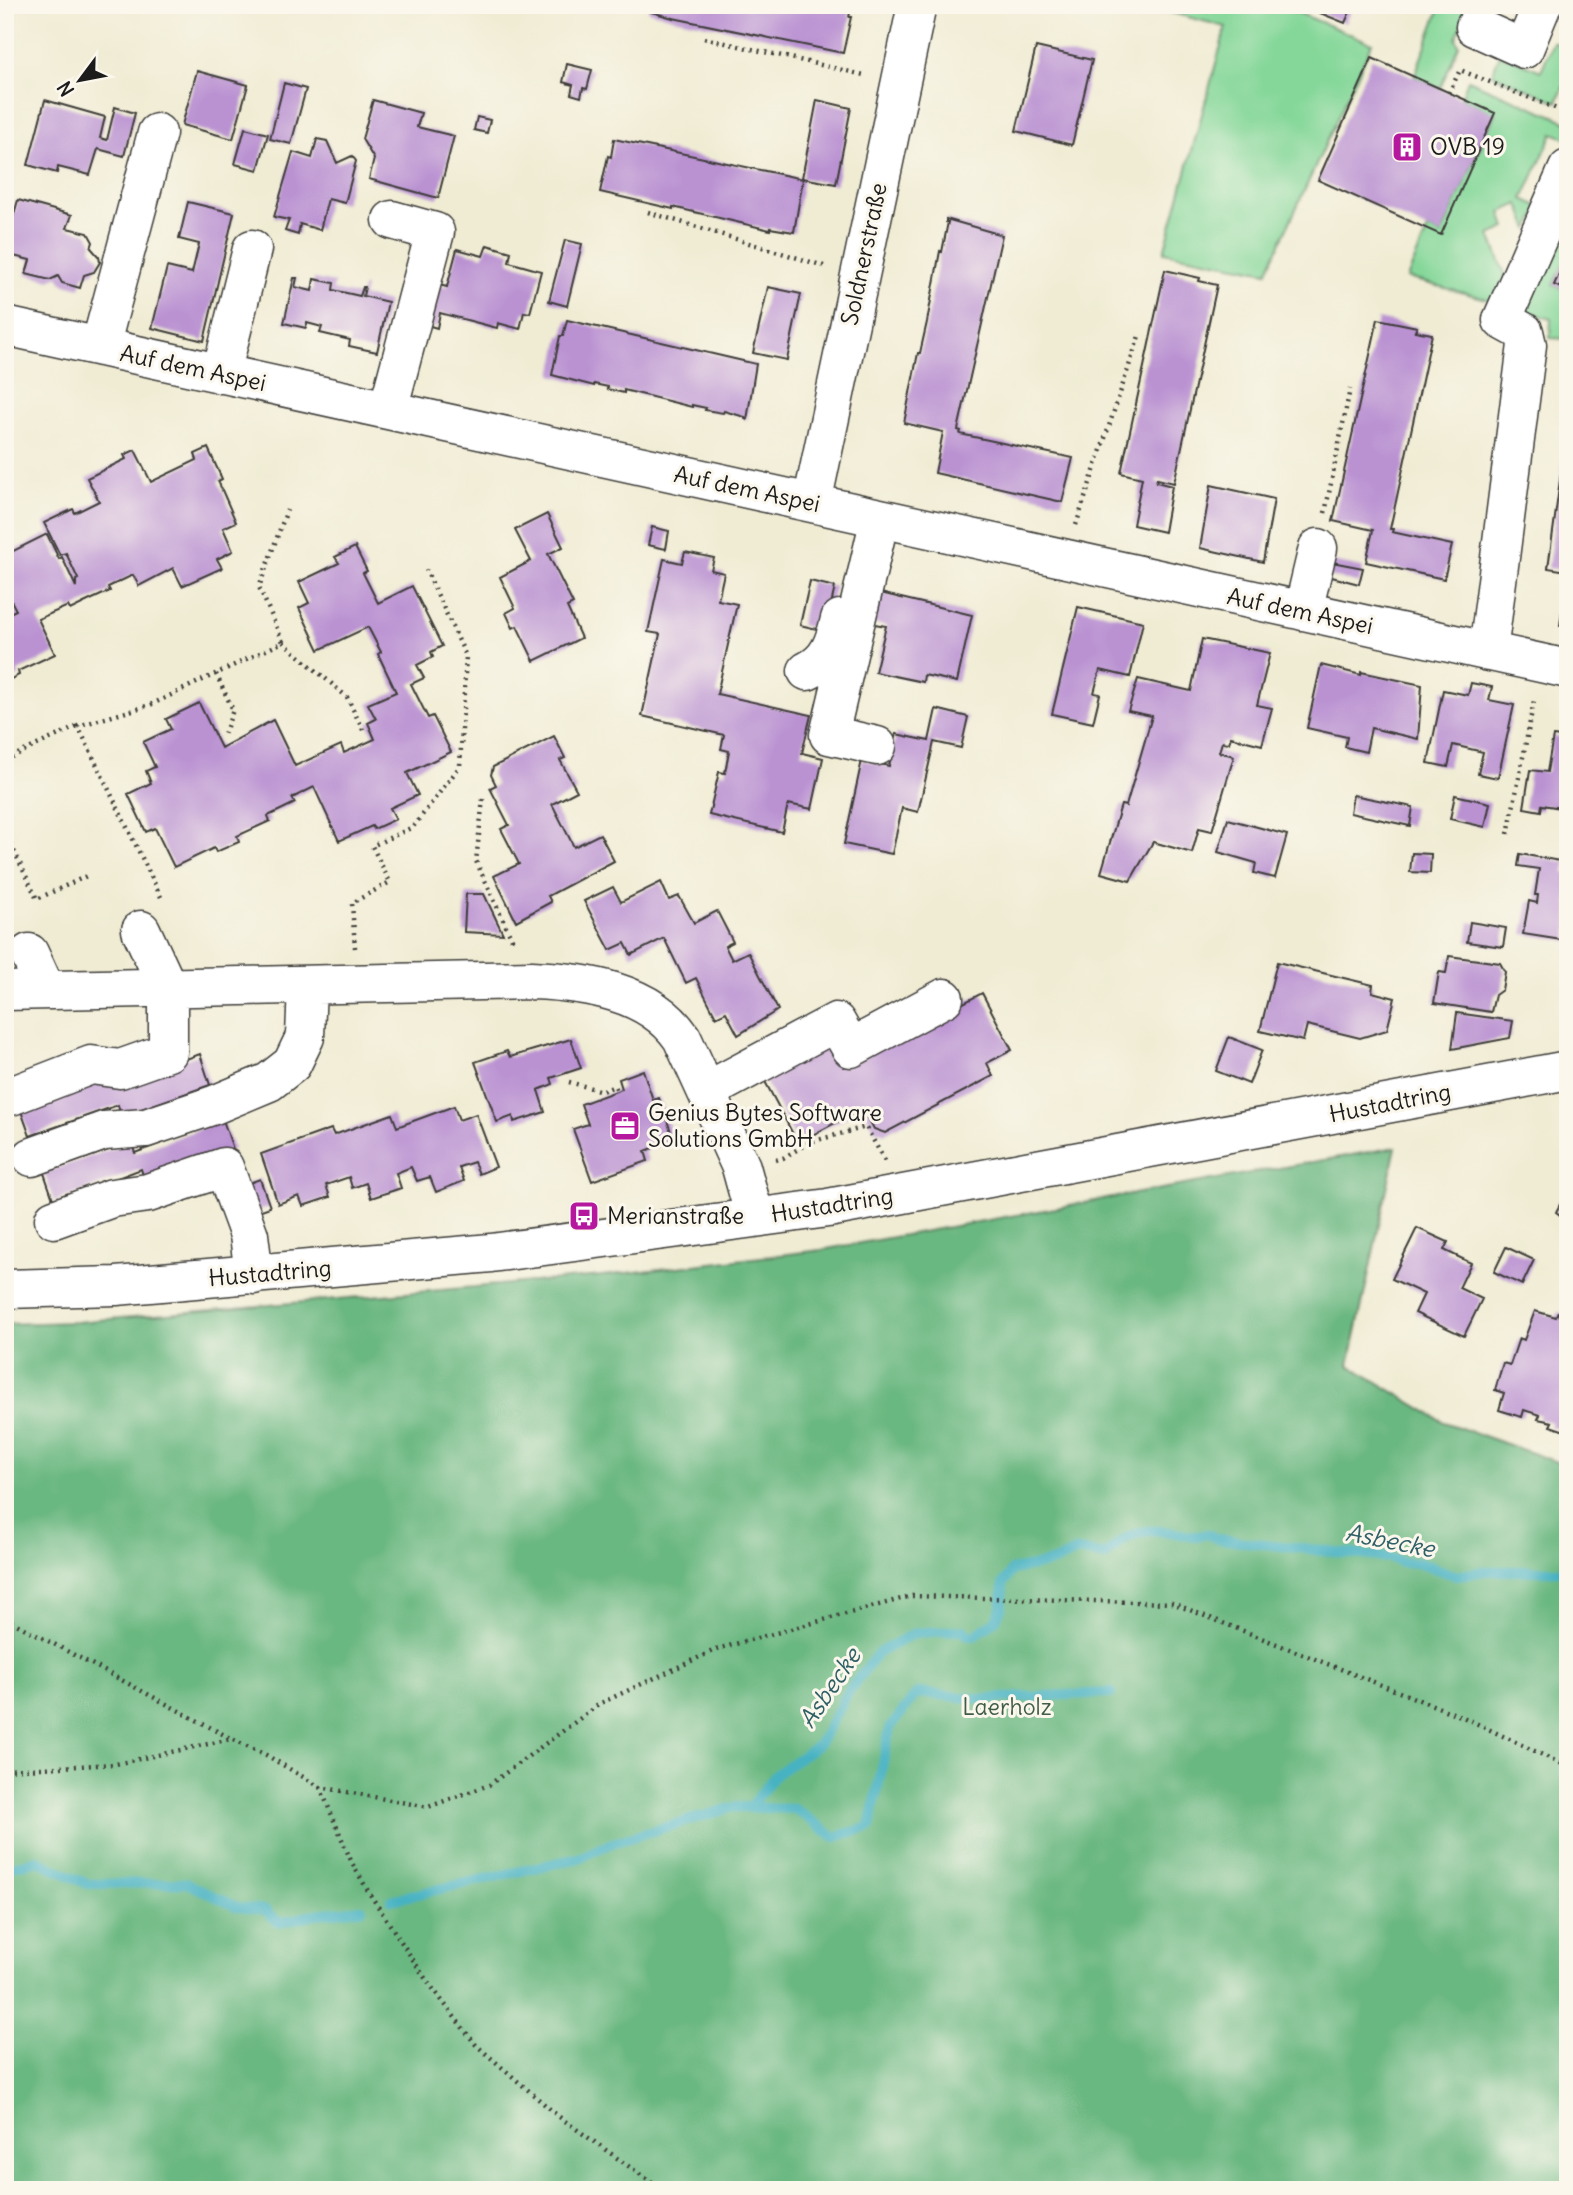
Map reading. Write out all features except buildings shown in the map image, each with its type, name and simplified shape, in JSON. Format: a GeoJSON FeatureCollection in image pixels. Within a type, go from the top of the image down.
{"type":"FeatureCollection","features":[{"type":"Feature","properties":{"kind":"street","name":"Soldnerstraße"},"geometry":{"type":"LineString","coordinates":[[812,503],[917,5]]}},
{"type":"Feature","properties":{"kind":"street"},"geometry":{"type":"LineString","coordinates":[[1469,43],[1524,49],[1543,5],[1568,16]]}},
{"type":"Feature","properties":{"kind":"street"},"geometry":{"type":"LineString","coordinates":[[100,347],[157,133]]}},
{"type":"Feature","properties":{"kind":"street"},"geometry":{"type":"LineString","coordinates":[[1488,652],[1527,345],[1524,332],[1502,320],[1568,169]]}},
{"type":"Feature","properties":{"kind":"street"},"geometry":{"type":"LineString","coordinates":[[388,411],[435,232],[391,220]]}},
{"type":"Feature","properties":{"kind":"street"},"geometry":{"type":"LineString","coordinates":[[221,374],[252,249]]}},
{"type":"Feature","properties":{"kind":"street","name":"Auf dem Aspei"},"geometry":{"type":"LineString","coordinates":[[5,326],[1568,669]]}},
{"type":"Feature","properties":{"kind":"street"},"geometry":{"type":"LineString","coordinates":[[877,746],[829,735],[880,518]]}},
{"type":"Feature","properties":{"kind":"street"},"geometry":{"type":"LineString","coordinates":[[1304,611],[1318,548]]}},
{"type":"Feature","properties":{"kind":"street"},"geometry":{"type":"LineString","coordinates":[[807,671],[825,659],[831,649],[847,590],[869,567]]}},
{"type":"Feature","properties":{"kind":"street"},"geometry":{"type":"LineString","coordinates":[[11,1096],[92,1065],[120,1069],[167,1052],[168,988],[141,930]]}},
{"type":"Feature","properties":{"kind":"street"},"geometry":{"type":"LineString","coordinates":[[29,953],[46,990]]}},
{"type":"Feature","properties":{"kind":"street"},"geometry":{"type":"LineString","coordinates":[[5,991],[508,980],[567,981],[604,988],[655,1010],[674,1026],[682,1038],[741,1167],[755,1218]]}},
{"type":"Feature","properties":{"kind":"street"},"geometry":{"type":"LineString","coordinates":[[33,1157],[104,1131],[146,1128],[214,1105],[269,1082],[292,1064],[305,1037],[307,985]]}},
{"type":"Feature","properties":{"kind":"street"},"geometry":{"type":"LineString","coordinates":[[707,1091],[836,1022],[851,1048],[944,998]]}},
{"type":"Feature","properties":{"kind":"street","name":"Hustadtring"},"geometry":{"type":"LineString","coordinates":[[5,1289],[116,1286],[491,1253],[755,1218],[853,1203],[1568,1070]]}},
{"type":"Feature","properties":{"kind":"street"},"geometry":{"type":"LineString","coordinates":[[54,1219],[112,1198],[148,1193],[224,1167],[249,1235],[254,1275]]}},
{"type":"Feature","properties":{"kind":"path"},"geometry":{"type":"LineString","coordinates":[[704,38],[900,84]]}},
{"type":"Feature","properties":{"kind":"path"},"geometry":{"type":"LineString","coordinates":[[1449,93],[1469,43],[1567,112]]}},
{"type":"Feature","properties":{"kind":"path"},"geometry":{"type":"LineString","coordinates":[[648,212],[859,277]]}},
{"type":"Feature","properties":{"kind":"path"},"geometry":{"type":"LineString","coordinates":[[1065,559],[1139,336]]}},
{"type":"Feature","properties":{"kind":"path"},"geometry":{"type":"LineString","coordinates":[[1318,548],[1350,389]]}},
{"type":"Feature","properties":{"kind":"path"},"geometry":{"type":"LineString","coordinates":[[287,510],[258,587],[283,642],[347,697],[365,734]]}},
{"type":"Feature","properties":{"kind":"path"},"geometry":{"type":"LineString","coordinates":[[358,984],[352,903],[390,882],[373,846],[413,827],[460,766],[466,656],[426,570]]}},
{"type":"Feature","properties":{"kind":"path"},"geometry":{"type":"LineString","coordinates":[[5,760],[78,726],[150,705],[283,642]]}},
{"type":"Feature","properties":{"kind":"path"},"geometry":{"type":"LineString","coordinates":[[216,674],[233,710],[223,735]]}},
{"type":"Feature","properties":{"kind":"path"},"geometry":{"type":"LineString","coordinates":[[1508,834],[1532,712]]}},
{"type":"Feature","properties":{"kind":"path"},"geometry":{"type":"LineString","coordinates":[[78,726],[161,898]]}},
{"type":"Feature","properties":{"kind":"path"},"geometry":{"type":"LineString","coordinates":[[483,799],[476,861],[512,939],[508,980]]}},
{"type":"Feature","properties":{"kind":"path"},"geometry":{"type":"LineString","coordinates":[[5,832],[37,899],[89,875]]}},
{"type":"Feature","properties":{"kind":"path"},"geometry":{"type":"LineString","coordinates":[[569,1082],[602,1091],[615,1086],[617,1091]]}},
{"type":"Feature","properties":{"kind":"path"},"geometry":{"type":"LineString","coordinates":[[741,1167],[783,1158],[810,1142],[866,1128],[876,1145]]}},
{"type":"Feature","properties":{"kind":"path"},"geometry":{"type":"LineString","coordinates":[[5,1618],[267,1755],[320,1787],[428,1807],[489,1785],[601,1703],[716,1649],[912,1596],[1172,1603],[1463,1717],[1568,1767]]}},
{"type":"Feature","properties":{"kind":"path"},"geometry":{"type":"LineString","coordinates":[[5,1770],[116,1764],[232,1739]]}},
{"type":"Feature","properties":{"kind":"path"},"geometry":{"type":"LineString","coordinates":[[320,1787],[352,1863],[371,1896],[427,1981],[477,2045],[558,2116],[662,2190]]}},
{"type":"Feature","properties":{"kind":"green space"},"geometry":{"type":"Polygon","coordinates":[[[1142,5],[1279,5],[1372,43],[1267,272],[1164,252],[1226,27],[1142,5]]]}},
{"type":"Feature","properties":{"kind":"green space"},"geometry":{"type":"Polygon","coordinates":[[[1441,5],[1469,5],[1456,38],[1459,45],[1440,89],[1414,77],[1441,5]]]}},
{"type":"Feature","properties":{"kind":"green space"},"geometry":{"type":"Polygon","coordinates":[[[1553,42],[1568,48],[1568,88],[1564,86],[1557,102],[1492,74],[1500,54],[1541,71],[1553,42]]]}},
{"type":"Feature","properties":{"kind":"green space"},"geometry":{"type":"Polygon","coordinates":[[[1468,80],[1568,122],[1568,139],[1553,133],[1523,199],[1540,207],[1529,229],[1519,204],[1501,212],[1506,228],[1490,235],[1508,282],[1499,302],[1407,278],[1428,229],[1441,235],[1495,114],[1461,98],[1468,80]]]}},
{"type":"Feature","properties":{"kind":"green space"},"geometry":{"type":"Polygon","coordinates":[[[1568,195],[1568,254],[1554,285],[1568,291],[1568,339],[1550,338],[1551,319],[1524,311],[1568,195]]]}},
{"type":"Feature","properties":{"kind":"green space","name":"Laerholz"},"geometry":{"type":"Polygon","coordinates":[[[1396,1147],[1349,1365],[1444,1422],[1568,1466],[1568,2190],[5,2190],[5,1324],[76,1322],[601,1276],[821,1250],[1396,1147]]]}},
{"type":"Feature","properties":{"kind":"waterway","name":"Asbecke"},"geometry":{"type":"LineString","coordinates":[[751,1807],[775,1775],[819,1744],[850,1689],[878,1653],[915,1633],[964,1630],[967,1635],[974,1636],[995,1621],[1002,1607],[1003,1584],[1012,1570],[1054,1562],[1078,1551],[1106,1556],[1126,1538],[1142,1532],[1159,1531],[1192,1536],[1207,1534],[1218,1539],[1390,1558],[1400,1562],[1420,1563],[1457,1576],[1483,1571],[1568,1571]]}},
{"type":"Feature","properties":{"kind":"waterway"},"geometry":{"type":"LineString","coordinates":[[391,1900],[579,1858],[612,1843],[734,1807],[795,1809],[834,1837],[870,1827],[890,1728],[917,1693],[981,1699],[1111,1693]]}},
{"type":"Feature","properties":{"kind":"waterway","name":"Asbecke"},"geometry":{"type":"LineString","coordinates":[[5,1868],[37,1860],[87,1884],[187,1883],[237,1907],[265,1910],[279,1923],[316,1914],[362,1909]]}},
{"type":"Feature","properties":{"kind":"place","name":"OVB 19"},"geometry":{"type":"Point","coordinates":[1407,147]}},
{"type":"Feature","properties":{"kind":"place","name":"Genius Bytes Software Solutions GmbH"},"geometry":{"type":"Point","coordinates":[625,1126]}},
{"type":"Feature","properties":{"kind":"place","name":"Merianstraße"},"geometry":{"type":"Point","coordinates":[584,1216]}}]}
